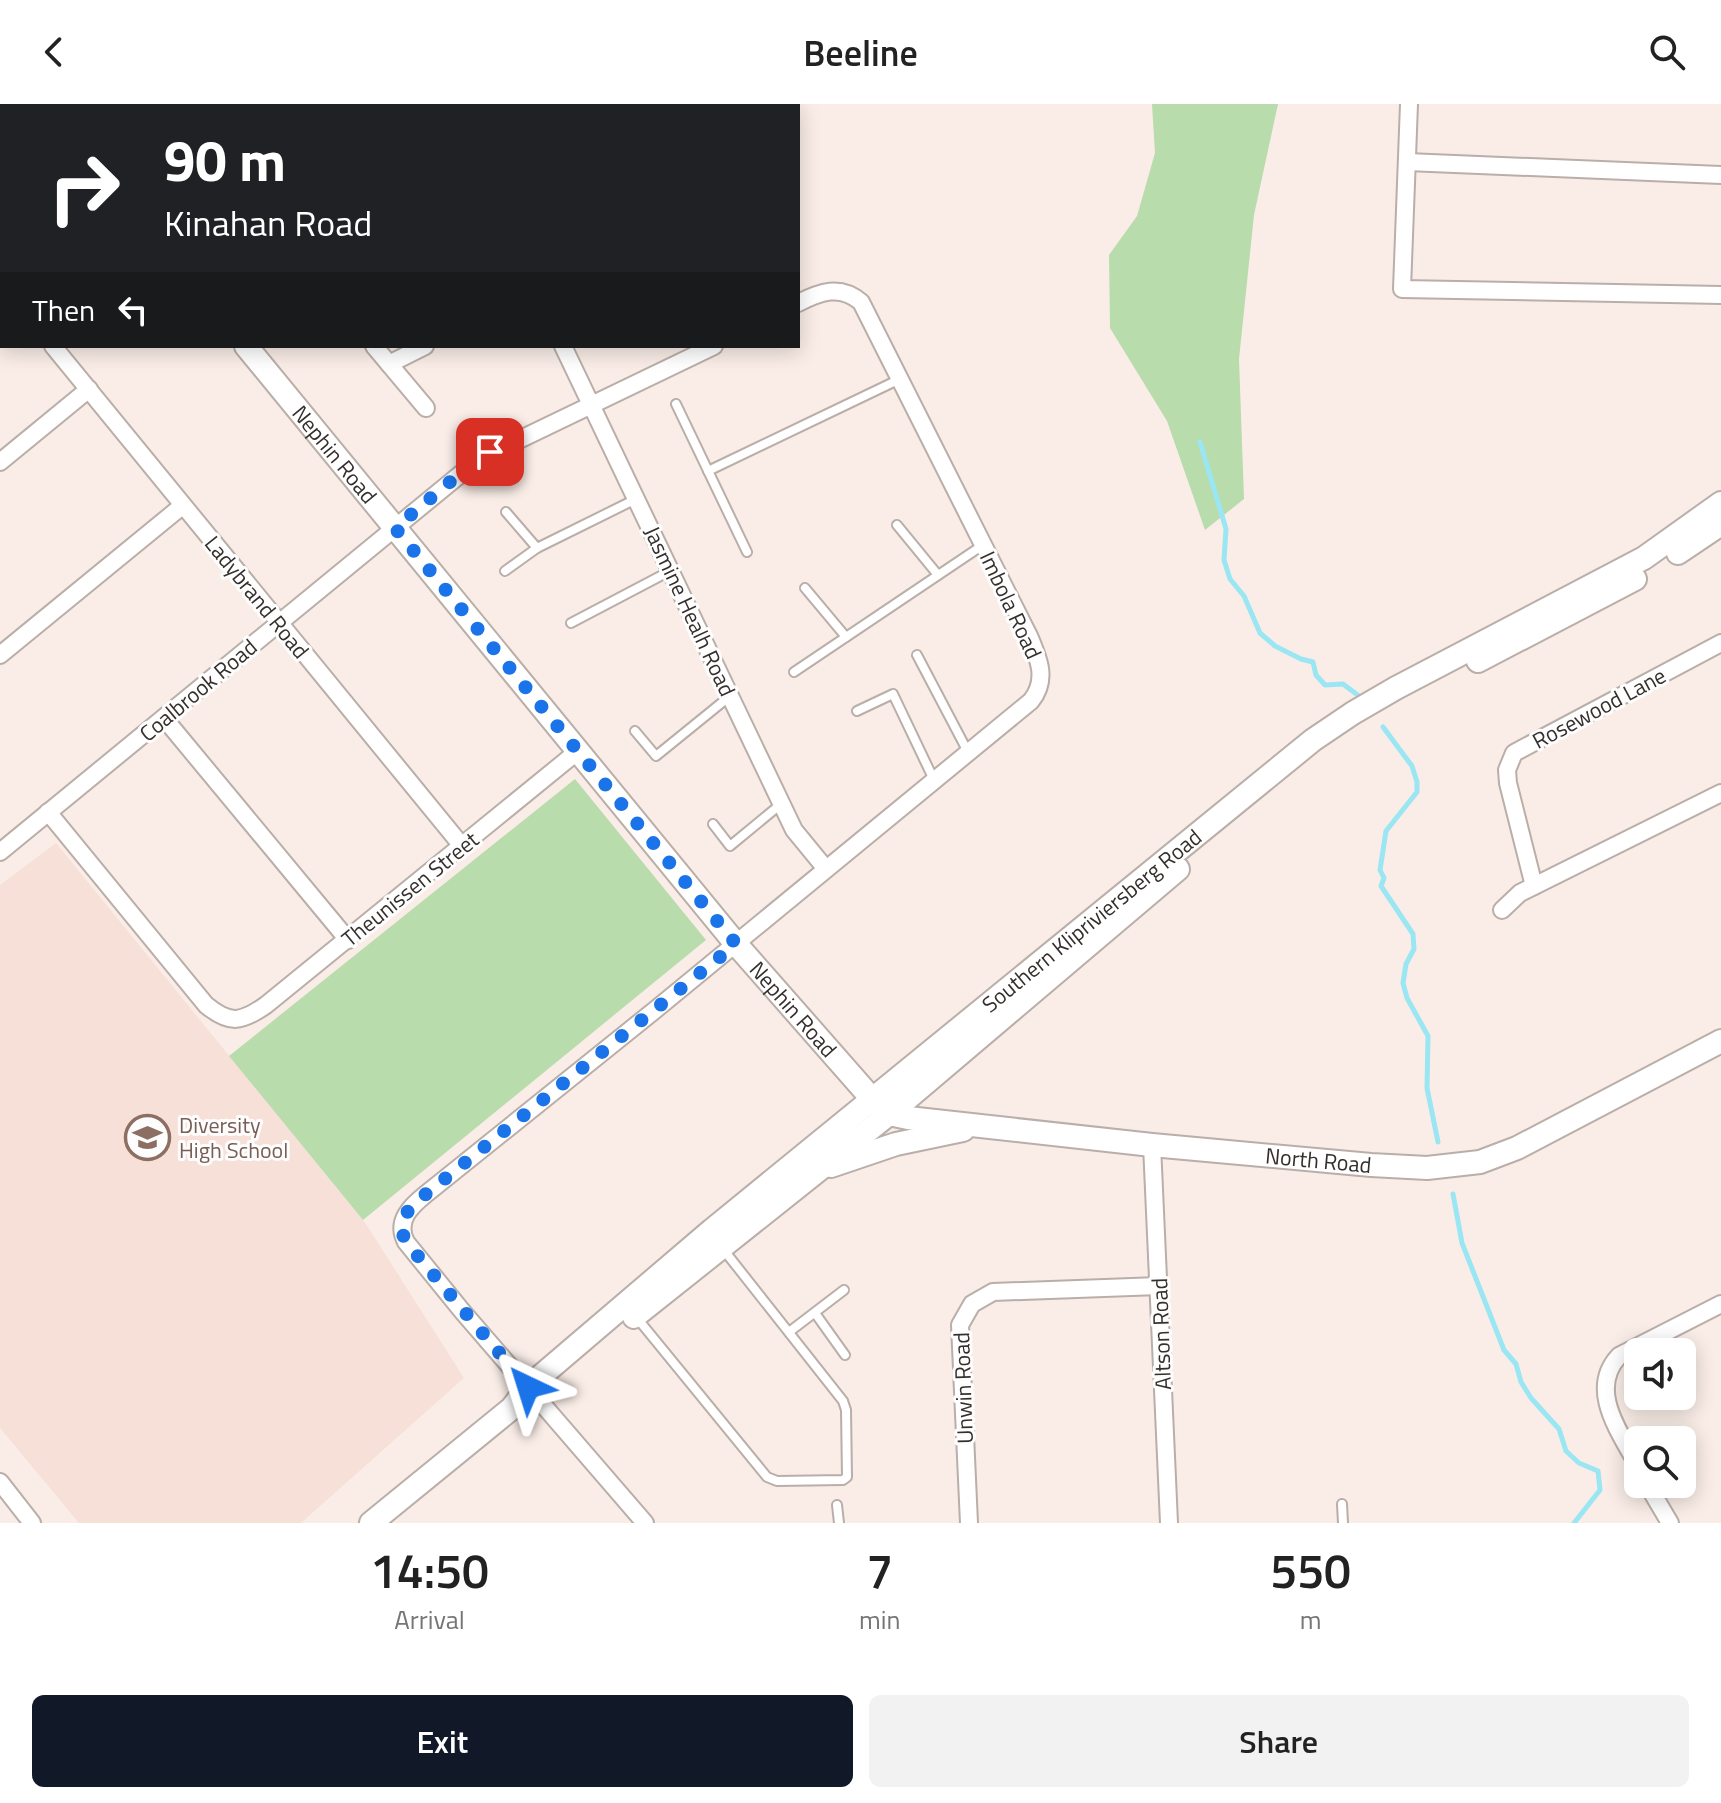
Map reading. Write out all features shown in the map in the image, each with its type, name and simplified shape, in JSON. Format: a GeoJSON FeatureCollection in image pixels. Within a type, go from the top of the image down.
{"type":"FeatureCollection","features":[{"type":"Feature","properties":{"kind":"main road","name":"Nephin Road"},"geometry":{"type":"LineString","coordinates":[[248,348],[736,944],[881,1107]]}},
{"type":"Feature","properties":{"kind":"main road","name":"Southern Klipriviersberg Road"},"geometry":{"type":"LineString","coordinates":[[371,1523],[630,1310],[712,1230],[881,1107],[1079,942],[1313,740],[1353,713],[1517,622],[1644,558],[1721,503]]}},
{"type":"Feature","properties":{"kind":"main road","name":"Southern Klipriviersberg Road"},"geometry":{"type":"LineString","coordinates":[[1079,942],[1332,741],[1383,710],[1641,576],[1721,524]]}},
{"type":"Feature","properties":{"kind":"main road","name":"North Road"},"geometry":{"type":"LineString","coordinates":[[881,1107],[976,1127],[1152,1145],[1371,1165],[1427,1168],[1469,1165],[1517,1148],[1721,1041]]}},
{"type":"Feature","properties":{"kind":"main road","name":"Southern Klipriviersberg Road"},"geometry":{"type":"LineString","coordinates":[[630,1310],[722,1247],[803,1182],[881,1107]]}},
{"type":"Feature","properties":{"kind":"main road"},"geometry":{"type":"LineString","coordinates":[[803,1182],[869,1151],[976,1127]]}},
{"type":"Feature","properties":{"kind":"street"},"geometry":{"type":"LineString","coordinates":[[1409,104],[1402,289],[1721,295]]}},
{"type":"Feature","properties":{"kind":"street"},"geometry":{"type":"LineString","coordinates":[[1407,162],[1721,175]]}},
{"type":"Feature","properties":{"kind":"street","name":"Imbola Road"},"geometry":{"type":"LineString","coordinates":[[532,1393],[406,1242],[401,1228],[406,1214],[426,1194],[1031,701],[1041,682],[1040,663],[861,302],[837,290],[805,300]]}},
{"type":"Feature","properties":{"kind":"street","name":"Ladybrand Road"},"geometry":{"type":"LineString","coordinates":[[55,348],[462,846]]}},
{"type":"Feature","properties":{"kind":"street"},"geometry":{"type":"LineString","coordinates":[[376,348],[426,408]]}},
{"type":"Feature","properties":{"kind":"street"},"geometry":{"type":"LineString","coordinates":[[389,364],[421,348]]}},
{"type":"Feature","properties":{"kind":"street","name":"Jasmine Healh Road"},"geometry":{"type":"LineString","coordinates":[[564,348],[794,830],[826,869]]}},
{"type":"Feature","properties":{"kind":"street","name":"Coalbrook Road"},"geometry":{"type":"LineString","coordinates":[[0,852],[479,459],[710,348]]}},
{"type":"Feature","properties":{"kind":"street"},"geometry":{"type":"LineString","coordinates":[[0,462],[89,389]]}},
{"type":"Feature","properties":{"kind":"street"},"geometry":{"type":"LineString","coordinates":[[0,655],[182,506]]}},
{"type":"Feature","properties":{"kind":"street","name":"Rosewood Lane"},"geometry":{"type":"LineString","coordinates":[[1534,886],[1508,783],[1507,770],[1514,753],[1721,643]]}},
{"type":"Feature","properties":{"kind":"street"},"geometry":{"type":"LineString","coordinates":[[164,718],[348,940]]}},
{"type":"Feature","properties":{"kind":"street","name":"Theunissen Street"},"geometry":{"type":"LineString","coordinates":[[48,812],[206,1005],[220,1016],[237,1020],[266,1005],[578,751]]}},
{"type":"Feature","properties":{"kind":"street"},"geometry":{"type":"LineString","coordinates":[[1502,910],[1520,893],[1721,793]]}},
{"type":"Feature","properties":{"kind":"street","name":"Altson Road"},"geometry":{"type":"LineString","coordinates":[[1152,1145],[1169,1523]]}},
{"type":"Feature","properties":{"kind":"street","name":"Unwin Road"},"geometry":{"type":"LineString","coordinates":[[969,1523],[960,1325],[972,1304],[993,1292],[1159,1286]]}},
{"type":"Feature","properties":{"kind":"street"},"geometry":{"type":"LineString","coordinates":[[1624,1437],[1607,1402],[1606,1382],[1610,1368],[1619,1356],[1721,1304]]}},
{"type":"Feature","properties":{"kind":"street"},"geometry":{"type":"LineString","coordinates":[[532,1393],[645,1523]]}},
{"type":"Feature","properties":{"kind":"street"},"geometry":{"type":"LineString","coordinates":[[0,1482],[32,1523]]}},
{"type":"Feature","properties":{"kind":"street"},"geometry":{"type":"LineString","coordinates":[[1655,1498],[1670,1523]]}},
{"type":"Feature","properties":{"kind":"lane"},"geometry":{"type":"LineString","coordinates":[[708,471],[900,379]]}},
{"type":"Feature","properties":{"kind":"lane"},"geometry":{"type":"LineString","coordinates":[[676,404],[747,552]]}},
{"type":"Feature","properties":{"kind":"lane"},"geometry":{"type":"LineString","coordinates":[[505,571],[537,548],[637,499]]}},
{"type":"Feature","properties":{"kind":"lane"},"geometry":{"type":"LineString","coordinates":[[506,512],[537,548]]}},
{"type":"Feature","properties":{"kind":"lane"},"geometry":{"type":"LineString","coordinates":[[897,525],[938,575]]}},
{"type":"Feature","properties":{"kind":"lane"},"geometry":{"type":"LineString","coordinates":[[794,672],[983,545]]}},
{"type":"Feature","properties":{"kind":"lane"},"geometry":{"type":"LineString","coordinates":[[571,623],[671,571]]}},
{"type":"Feature","properties":{"kind":"lane"},"geometry":{"type":"LineString","coordinates":[[805,588],[846,637]]}},
{"type":"Feature","properties":{"kind":"lane"},"geometry":{"type":"LineString","coordinates":[[917,655],[969,752]]}},
{"type":"Feature","properties":{"kind":"lane"},"geometry":{"type":"LineString","coordinates":[[857,711],[893,694],[935,780]]}},
{"type":"Feature","properties":{"kind":"lane"},"geometry":{"type":"LineString","coordinates":[[635,731],[656,756],[730,695]]}},
{"type":"Feature","properties":{"kind":"lane"},"geometry":{"type":"LineString","coordinates":[[713,824],[730,846],[782,803]]}},
{"type":"Feature","properties":{"kind":"lane"},"geometry":{"type":"LineString","coordinates":[[630,1310],[767,1477],[777,1481],[843,1480],[848,1473],[843,1401],[722,1247]]}},
{"type":"Feature","properties":{"kind":"lane"},"geometry":{"type":"LineString","coordinates":[[789,1332],[844,1290]]}},
{"type":"Feature","properties":{"kind":"lane"},"geometry":{"type":"LineString","coordinates":[[815,1313],[845,1355]]}},
{"type":"Feature","properties":{"kind":"lane"},"geometry":{"type":"LineString","coordinates":[[1342,1504],[1343,1523]]}},
{"type":"Feature","properties":{"kind":"lane"},"geometry":{"type":"LineString","coordinates":[[837,1505],[839,1523]]}},
{"type":"Feature","properties":{"kind":"shaded area","name":"Diversity High School"},"geometry":{"type":"Polygon","coordinates":[[[56,843],[366,1224],[464,1378],[301,1523],[79,1523],[0,1428],[0,885],[56,843]]]}},
{"type":"Feature","properties":{"kind":"green space"},"geometry":{"type":"Polygon","coordinates":[[[1152,104],[1278,104],[1254,215],[1239,359],[1244,499],[1205,530],[1167,421],[1110,328],[1109,255],[1137,216],[1155,153],[1152,104]]]}},
{"type":"Feature","properties":{"kind":"green space"},"geometry":{"type":"Polygon","coordinates":[[[575,779],[706,940],[363,1220],[229,1056],[575,779]]]}},
{"type":"Feature","properties":{"kind":"waterway"},"geometry":{"type":"LineString","coordinates":[[1200,442],[1226,529],[1224,560],[1230,579],[1244,596],[1260,633],[1275,646],[1313,662],[1316,675],[1325,685],[1343,684],[1359,696]]}},
{"type":"Feature","properties":{"kind":"waterway"},"geometry":{"type":"LineString","coordinates":[[1383,727],[1412,766],[1417,782],[1417,792],[1386,831],[1380,870],[1384,878],[1381,886],[1413,934],[1414,949],[1406,964],[1403,983],[1407,998],[1428,1036],[1427,1088],[1438,1142]]}},
{"type":"Feature","properties":{"kind":"waterway"},"geometry":{"type":"LineString","coordinates":[[1453,1194],[1462,1243],[1504,1350],[1516,1364],[1521,1382],[1531,1398],[1559,1429],[1566,1451],[1579,1463],[1598,1471],[1600,1490],[1574,1523]]}},
{"type":"Feature","properties":{"kind":"place","name":"Diversity High School"},"geometry":{"type":"Point","coordinates":[148,1138]}},
{"type":"Feature","properties":{"kind":"route"},"geometry":{"type":"LineString","coordinates":[[490,452],[395,528],[736,944],[410,1207],[406,1214],[401,1228],[406,1242],[528,1387]]}}]}
